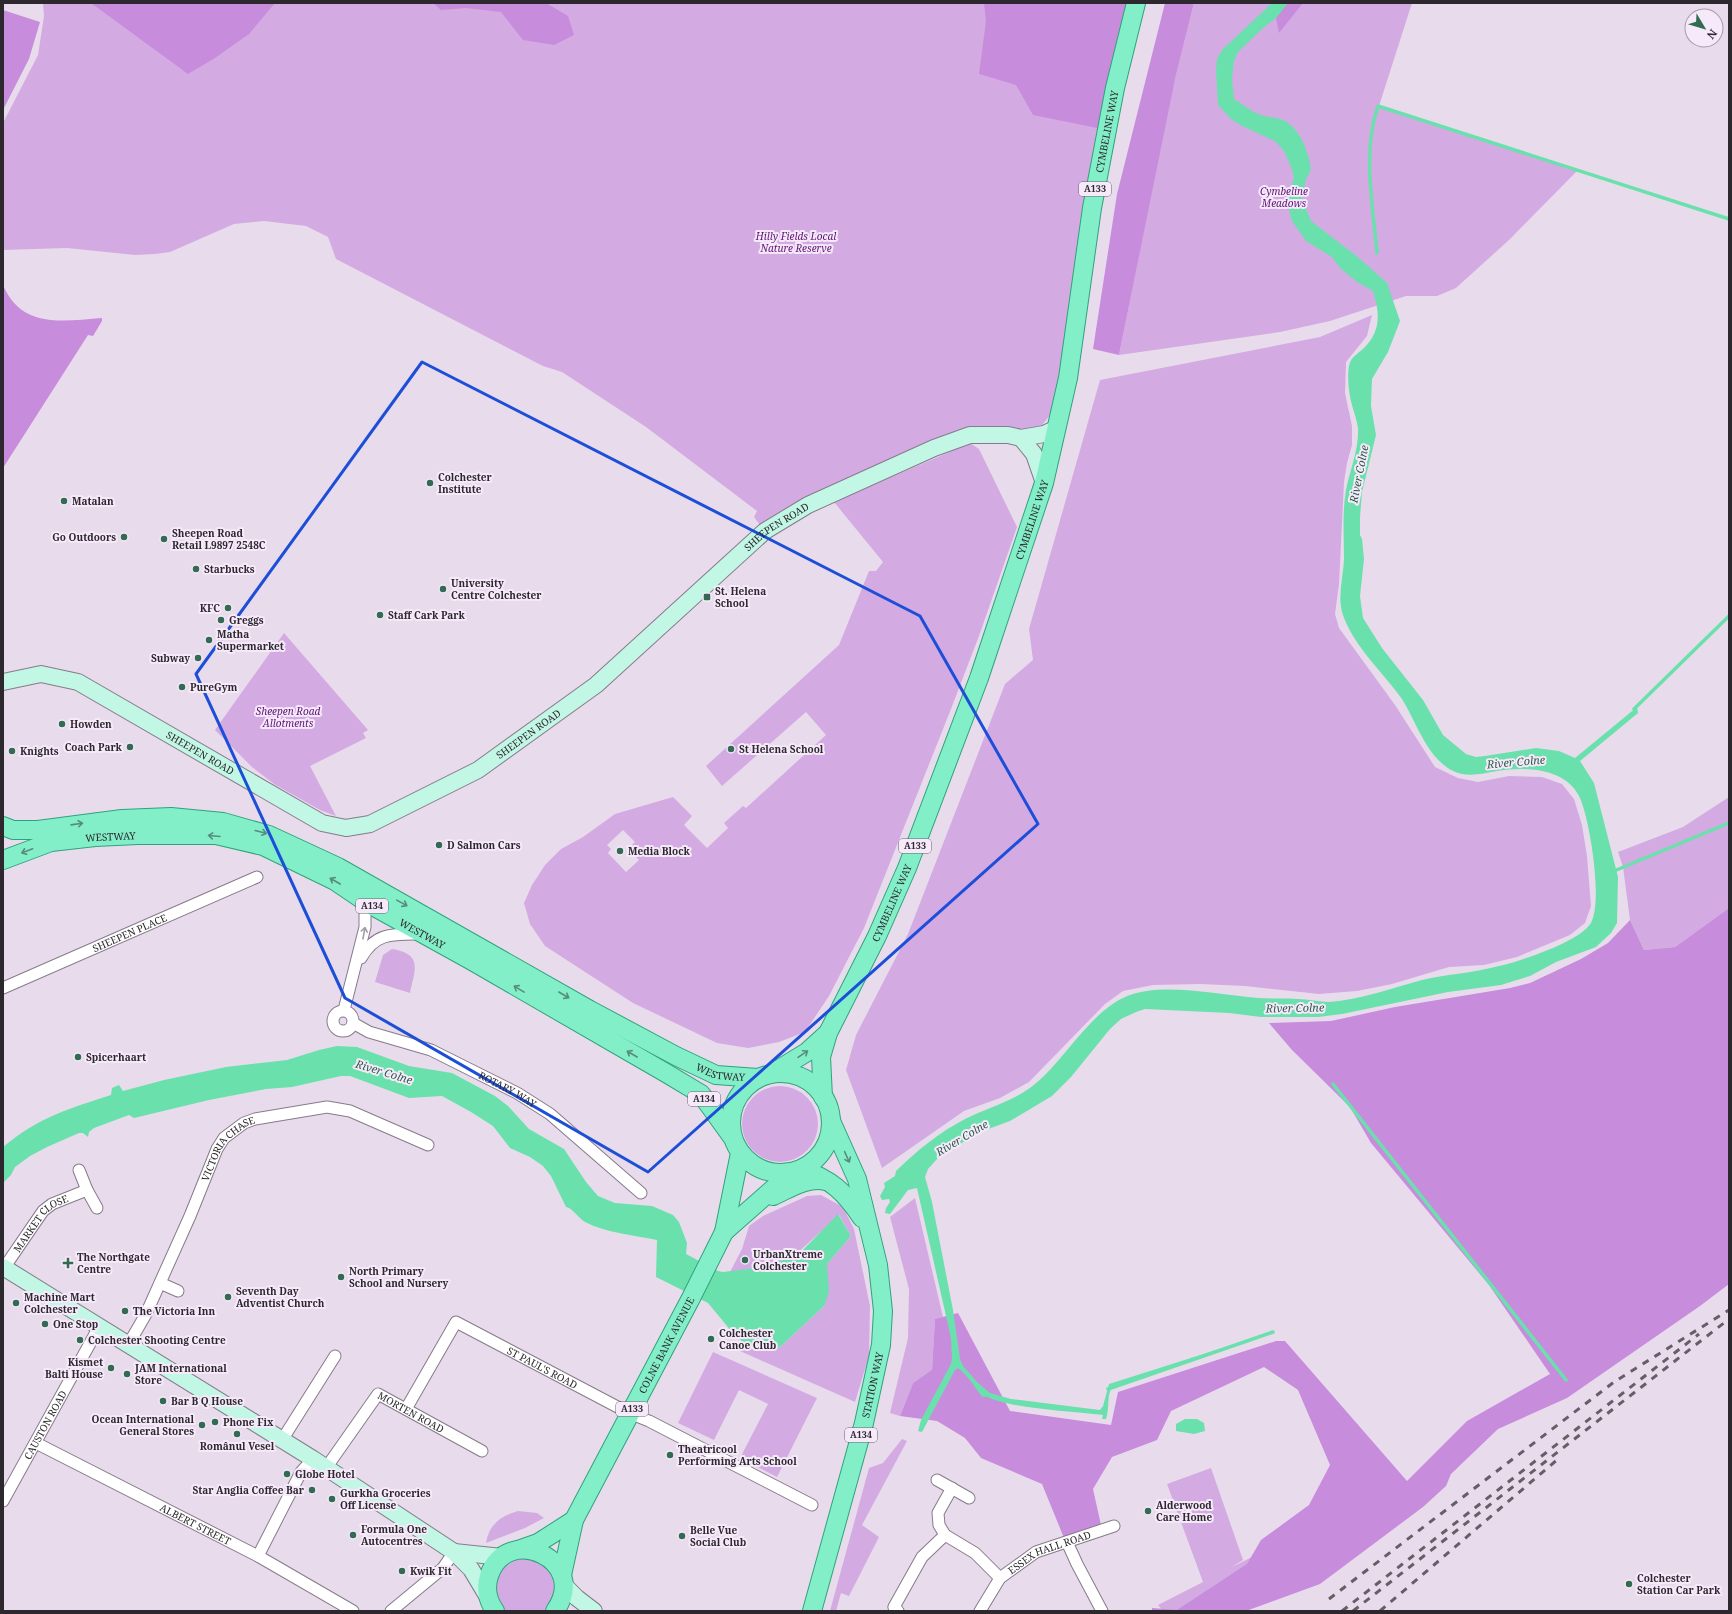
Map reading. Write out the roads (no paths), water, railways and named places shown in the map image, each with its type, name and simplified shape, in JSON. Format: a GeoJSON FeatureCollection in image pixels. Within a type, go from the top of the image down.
{"type":"FeatureCollection","features":[{"type":"Feature","properties":{"kind":"main road","name":"CYMBELINE WAY"},"geometry":{"type":"LineString","coordinates":[[828,1033],[840,1011],[910,861],[974,692],[1044,483],[1068,378],[1092,208],[1115,88],[1136,3]]}},
{"type":"Feature","properties":{"kind":"main road","name":"WESTWAY"},"geometry":{"type":"LineString","coordinates":[[3,826],[13,830],[38,830],[122,819],[171,817],[223,822],[270,835],[338,867],[590,1010],[676,1056],[716,1075],[758,1078]]}},
{"type":"Feature","properties":{"kind":"main road","name":"WESTWAY"},"geometry":{"type":"LineString","coordinates":[[3,860],[51,842],[138,835],[216,835],[263,846],[335,881],[360,898],[422,934],[666,1072],[701,1094],[732,1137]]}},
{"type":"Feature","properties":{"kind":"main road","name":"A133"},"geometry":{"type":"LineString","coordinates":[[776,1071],[807,1052],[828,1033]]}},
{"type":"Feature","properties":{"kind":"main road","name":"A133"},"geometry":{"type":"LineString","coordinates":[[823,1097],[821,1057],[828,1033]]}},
{"type":"Feature","properties":{"kind":"main road","name":"A134"},"geometry":{"type":"LineString","coordinates":[[776,1071],[804,1078],[817,1088],[828,1107],[831,1121],[829,1136],[822,1152],[814,1161],[796,1171],[778,1174],[763,1170],[748,1161],[740,1153],[732,1137],[730,1127],[734,1105],[745,1087],[758,1078],[776,1071]]}},
{"type":"Feature","properties":{"kind":"main road"},"geometry":{"type":"LineString","coordinates":[[717,1116],[726,1150],[732,1198]]}},
{"type":"Feature","properties":{"kind":"main road","name":"STATION WAY"},"geometry":{"type":"LineString","coordinates":[[812,1611],[864,1423],[881,1344],[883,1311],[878,1265],[857,1179],[831,1121]]}},
{"type":"Feature","properties":{"kind":"main road","name":"COLNE BANK AVENUE"},"geometry":{"type":"LineString","coordinates":[[563,1580],[574,1520],[691,1298],[724,1232],[740,1153]]}},
{"type":"Feature","properties":{"kind":"main road","name":"STATION WAY"},"geometry":{"type":"LineString","coordinates":[[796,1171],[820,1175],[851,1201],[867,1225]]}},
{"type":"Feature","properties":{"kind":"main road","name":"COLNE BANK AVENUE"},"geometry":{"type":"LineString","coordinates":[[724,1232],[796,1171]]}},
{"type":"Feature","properties":{"kind":"main road"},"geometry":{"type":"LineString","coordinates":[[753,1207],[802,1182],[821,1180],[829,1182]]}},
{"type":"Feature","properties":{"kind":"main road","name":"COLNE BANK AVENUE"},"geometry":{"type":"LineString","coordinates":[[510,1554],[538,1543],[574,1520]]}},
{"type":"Feature","properties":{"kind":"main road"},"geometry":{"type":"LineString","coordinates":[[492,1607],[487,1586],[490,1575],[496,1564],[510,1554],[529,1550],[544,1554],[554,1562],[563,1580]]}},
{"type":"Feature","properties":{"kind":"main road","name":"A133"},"geometry":{"type":"LineString","coordinates":[[555,1611],[563,1593],[563,1580]]}},
{"type":"Feature","properties":{"kind":"street","name":"SHEEPEN ROAD"},"geometry":{"type":"LineString","coordinates":[[3,682],[41,674],[78,682],[322,823],[346,828],[370,824],[478,770],[596,685],[765,531],[808,505],[934,448],[970,436],[1008,435],[1021,438],[1044,434],[1057,428]]}},
{"type":"Feature","properties":{"kind":"street"},"geometry":{"type":"LineString","coordinates":[[1021,438],[1034,454],[1044,483]]}},
{"type":"Feature","properties":{"kind":"street","name":"SHEEPEN PLACE"},"geometry":{"type":"LineString","coordinates":[[3,988],[257,877]]}},
{"type":"Feature","properties":{"kind":"street"},"geometry":{"type":"LineString","coordinates":[[344,1008],[351,1014],[353,1023],[350,1029],[343,1031],[334,1026],[334,1016],[344,1008],[366,927],[365,912],[360,898]]}},
{"type":"Feature","properties":{"kind":"street"},"geometry":{"type":"LineString","coordinates":[[356,967],[366,948],[376,940],[389,935],[422,934]]}},
{"type":"Feature","properties":{"kind":"street","name":"ROTARY WAY"},"geometry":{"type":"LineString","coordinates":[[353,1023],[369,1032],[430,1050],[517,1093],[550,1114],[641,1193]]}},
{"type":"Feature","properties":{"kind":"street","name":"VICTORIA CHASE"},"geometry":{"type":"LineString","coordinates":[[128,1345],[146,1314],[217,1149],[224,1138],[244,1123],[255,1119],[307,1110],[327,1107],[336,1108],[357,1114],[428,1145]]}},
{"type":"Feature","properties":{"kind":"street"},"geometry":{"type":"LineString","coordinates":[[79,1170],[87,1190],[97,1208]]}},
{"type":"Feature","properties":{"kind":"street","name":"MARKET CLOSE"},"geometry":{"type":"LineString","coordinates":[[4,1268],[42,1211],[52,1204],[87,1190]]}},
{"type":"Feature","properties":{"kind":"street"},"geometry":{"type":"LineString","coordinates":[[4,1268],[282,1440],[454,1552],[471,1569],[492,1607]]}},
{"type":"Feature","properties":{"kind":"street"},"geometry":{"type":"LineString","coordinates":[[160,1283],[178,1291]]}},
{"type":"Feature","properties":{"kind":"street","name":"ST PAUL'S ROAD"},"geometry":{"type":"LineString","coordinates":[[406,1409],[456,1322],[630,1413],[649,1421],[812,1505]]}},
{"type":"Feature","properties":{"kind":"street","name":"CAUSTON ROAD"},"geometry":{"type":"LineString","coordinates":[[3,1501],[99,1327]]}},
{"type":"Feature","properties":{"kind":"street"},"geometry":{"type":"LineString","coordinates":[[282,1440],[335,1356]]}},
{"type":"Feature","properties":{"kind":"street","name":"MORTEN ROAD"},"geometry":{"type":"LineString","coordinates":[[320,1464],[378,1394],[482,1451]]}},
{"type":"Feature","properties":{"kind":"street","name":"ALBERT STREET"},"geometry":{"type":"LineString","coordinates":[[36,1443],[258,1556],[353,1611]]}},
{"type":"Feature","properties":{"kind":"street"},"geometry":{"type":"LineString","coordinates":[[258,1556],[297,1478],[320,1464]]}},
{"type":"Feature","properties":{"kind":"street"},"geometry":{"type":"LineString","coordinates":[[937,1480],[969,1498]]}},
{"type":"Feature","properties":{"kind":"street"},"geometry":{"type":"LineString","coordinates":[[952,1488],[938,1513],[939,1525],[944,1535],[975,1553],[1000,1578]]}},
{"type":"Feature","properties":{"kind":"street","name":"ESSEX HALL ROAD"},"geometry":{"type":"LineString","coordinates":[[980,1611],[1000,1578],[1036,1552],[1114,1526]]}},
{"type":"Feature","properties":{"kind":"street"},"geometry":{"type":"LineString","coordinates":[[898,1611],[894,1607],[922,1557],[944,1535]]}},
{"type":"Feature","properties":{"kind":"street"},"geometry":{"type":"LineString","coordinates":[[1067,1542],[1076,1564],[1102,1611]]}},
{"type":"Feature","properties":{"kind":"street"},"geometry":{"type":"LineString","coordinates":[[454,1552],[510,1554]]}},
{"type":"Feature","properties":{"kind":"street"},"geometry":{"type":"LineString","coordinates":[[391,1611],[443,1568],[454,1552]]}},
{"type":"Feature","properties":{"kind":"street"},"geometry":{"type":"LineString","coordinates":[[563,1580],[576,1598],[594,1611]]}},
{"type":"Feature","properties":{"kind":"water","name":"River Colne"},"geometry":{"type":"Polygon","coordinates":[[[1272,3],[1288,3],[1276,18],[1263,28],[1238,52],[1234,61],[1232,78],[1234,99],[1258,114],[1285,121],[1297,132],[1309,157],[1311,170],[1306,179],[1302,199],[1311,221],[1359,258],[1387,283],[1400,321],[1388,352],[1372,379],[1371,406],[1376,435],[1362,492],[1360,517],[1360,535],[1362,539],[1364,559],[1360,596],[1363,618],[1382,648],[1423,700],[1443,735],[1466,754],[1476,757],[1536,748],[1559,751],[1575,758],[1637,707],[1638,713],[1580,761],[1594,783],[1618,877],[1617,923],[1611,933],[1596,947],[1556,962],[1530,976],[1501,985],[1448,992],[1342,1014],[1318,1017],[1261,1017],[1229,1013],[1145,1009],[1121,1019],[1110,1029],[1071,1077],[1052,1096],[1010,1121],[980,1132],[938,1158],[928,1169],[925,1177],[932,1202],[953,1310],[960,1359],[963,1366],[978,1383],[990,1393],[1011,1399],[1100,1410],[1103,1406],[1109,1384],[1273,1332],[1113,1386],[1109,1397],[1106,1419],[1102,1419],[1103,1415],[1023,1406],[993,1399],[980,1392],[958,1368],[955,1370],[922,1432],[918,1431],[921,1420],[951,1364],[951,1338],[917,1188],[908,1190],[890,1214],[885,1213],[890,1202],[889,1199],[882,1200],[880,1196],[885,1187],[884,1183],[895,1176],[896,1171],[929,1142],[965,1119],[1027,1090],[1047,1073],[1105,1009],[1119,1000],[1133,994],[1147,991],[1178,990],[1258,998],[1302,999],[1325,1002],[1341,1001],[1422,980],[1490,968],[1535,955],[1562,944],[1585,930],[1591,923],[1594,912],[1596,897],[1594,861],[1591,842],[1584,809],[1574,788],[1565,780],[1555,775],[1532,769],[1508,769],[1468,775],[1446,767],[1428,747],[1402,699],[1361,649],[1343,615],[1340,595],[1344,560],[1344,507],[1346,490],[1356,452],[1358,436],[1358,425],[1349,391],[1348,370],[1351,360],[1370,342],[1374,335],[1378,321],[1378,314],[1373,291],[1357,282],[1340,268],[1332,257],[1306,241],[1292,221],[1288,206],[1289,189],[1294,179],[1292,169],[1284,151],[1275,141],[1242,126],[1231,119],[1218,105],[1216,70],[1217,59],[1222,50],[1272,3]]]}},
{"type":"Feature","properties":{"kind":"water","name":"River Colne"},"geometry":{"type":"Polygon","coordinates":[[[337,1046],[357,1047],[409,1066],[452,1073],[495,1096],[508,1106],[529,1129],[564,1149],[586,1182],[598,1196],[615,1203],[652,1206],[673,1215],[679,1222],[687,1243],[686,1254],[718,1271],[723,1272],[756,1268],[798,1255],[838,1214],[851,1236],[827,1264],[829,1292],[824,1306],[780,1347],[772,1349],[759,1349],[746,1345],[732,1332],[708,1303],[656,1277],[657,1240],[602,1229],[582,1220],[571,1209],[566,1207],[551,1176],[543,1166],[530,1157],[510,1148],[493,1126],[442,1096],[409,1098],[350,1076],[341,1076],[292,1087],[266,1089],[209,1100],[134,1118],[129,1115],[94,1128],[89,1132],[88,1137],[83,1133],[79,1133],[30,1156],[15,1167],[11,1175],[3,1183],[3,1147],[29,1128],[54,1115],[111,1095],[112,1088],[119,1085],[123,1091],[164,1080],[226,1067],[287,1060],[337,1046]]]}},
{"type":"Feature","properties":{"kind":"water"},"geometry":{"type":"Polygon","coordinates":[[[1185,1419],[1197,1419],[1204,1423],[1205,1431],[1194,1434],[1176,1431],[1176,1424],[1185,1419]]]}},
{"type":"Feature","properties":{"kind":"waterway"},"geometry":{"type":"LineString","coordinates":[[1377,253],[1371,198],[1370,160],[1373,124],[1378,106],[1729,219]]}},
{"type":"Feature","properties":{"kind":"waterway"},"geometry":{"type":"LineString","coordinates":[[1634,709],[1729,616]]}},
{"type":"Feature","properties":{"kind":"waterway"},"geometry":{"type":"LineString","coordinates":[[1614,871],[1729,823]]}},
{"type":"Feature","properties":{"kind":"waterway"},"geometry":{"type":"LineString","coordinates":[[1333,1084],[1566,1380]]}},
{"type":"Feature","properties":{"kind":"waterway"},"geometry":{"type":"LineString","coordinates":[[1108,1389],[1273,1332]]}},
{"type":"Feature","properties":{"kind":"waterway"},"geometry":{"type":"LineString","coordinates":[[976,1386],[983,1395],[988,1395]]}},
{"type":"Feature","properties":{"kind":"railway"},"geometry":{"type":"LineString","coordinates":[[1329,1599],[1614,1382],[1729,1310]]}},
{"type":"Feature","properties":{"kind":"railway"},"geometry":{"type":"LineString","coordinates":[[1353,1611],[1729,1319]]}},
{"type":"Feature","properties":{"kind":"railway"},"geometry":{"type":"LineString","coordinates":[[1342,1611],[1699,1334]]}},
{"type":"Feature","properties":{"kind":"railway"},"geometry":{"type":"LineString","coordinates":[[1380,1611],[1558,1459]]}},
{"type":"Feature","properties":{"kind":"place","name":"Colchester Institute"},"geometry":{"type":"Point","coordinates":[430,483]}},
{"type":"Feature","properties":{"kind":"place","name":"Matalan"},"geometry":{"type":"Point","coordinates":[64,501]}},
{"type":"Feature","properties":{"kind":"place","name":"Go Outdoors"},"geometry":{"type":"Point","coordinates":[124,537]}},
{"type":"Feature","properties":{"kind":"place","name":"Sheepen Road Retail L9897 2548C"},"geometry":{"type":"Point","coordinates":[164,539]}},
{"type":"Feature","properties":{"kind":"place","name":"Starbucks"},"geometry":{"type":"Point","coordinates":[196,569]}},
{"type":"Feature","properties":{"kind":"place","name":"University Centre Colchester"},"geometry":{"type":"Point","coordinates":[443,589]}},
{"type":"Feature","properties":{"kind":"place","name":"St. Helena School"},"geometry":{"type":"Point","coordinates":[707,597]}},
{"type":"Feature","properties":{"kind":"place","name":"KFC"},"geometry":{"type":"Point","coordinates":[228,608]}},
{"type":"Feature","properties":{"kind":"place","name":"Staff Cark Park"},"geometry":{"type":"Point","coordinates":[380,615]}},
{"type":"Feature","properties":{"kind":"place","name":"Greggs"},"geometry":{"type":"Point","coordinates":[221,620]}},
{"type":"Feature","properties":{"kind":"place","name":"Matha Supermarket"},"geometry":{"type":"Point","coordinates":[209,640]}},
{"type":"Feature","properties":{"kind":"place","name":"Subway"},"geometry":{"type":"Point","coordinates":[198,658]}},
{"type":"Feature","properties":{"kind":"place","name":"PureGym"},"geometry":{"type":"Point","coordinates":[182,687]}},
{"type":"Feature","properties":{"kind":"place","name":"Howden"},"geometry":{"type":"Point","coordinates":[62,724]}},
{"type":"Feature","properties":{"kind":"place","name":"Coach Park"},"geometry":{"type":"Point","coordinates":[130,747]}},
{"type":"Feature","properties":{"kind":"place","name":"St Helena School"},"geometry":{"type":"Point","coordinates":[731,749]}},
{"type":"Feature","properties":{"kind":"place","name":"Knights"},"geometry":{"type":"Point","coordinates":[12,751]}},
{"type":"Feature","properties":{"kind":"place","name":"D Salmon Cars"},"geometry":{"type":"Point","coordinates":[439,845]}},
{"type":"Feature","properties":{"kind":"place","name":"Media Block"},"geometry":{"type":"Point","coordinates":[620,851]}},
{"type":"Feature","properties":{"kind":"place","name":"Spicerhaart"},"geometry":{"type":"Point","coordinates":[78,1057]}},
{"type":"Feature","properties":{"kind":"place","name":"UrbanXtreme Colchester"},"geometry":{"type":"Point","coordinates":[745,1260]}},
{"type":"Feature","properties":{"kind":"place","name":"The Northgate Centre"},"geometry":{"type":"Point","coordinates":[68,1263]}},
{"type":"Feature","properties":{"kind":"place","name":"North Primary School and Nursery"},"geometry":{"type":"Point","coordinates":[341,1277]}},
{"type":"Feature","properties":{"kind":"place","name":"Seventh Day Adventist Church"},"geometry":{"type":"Point","coordinates":[228,1297]}},
{"type":"Feature","properties":{"kind":"place","name":"Machine Mart Colchester"},"geometry":{"type":"Point","coordinates":[16,1303]}},
{"type":"Feature","properties":{"kind":"place","name":"The Victoria Inn"},"geometry":{"type":"Point","coordinates":[125,1311]}},
{"type":"Feature","properties":{"kind":"place","name":"One Stop"},"geometry":{"type":"Point","coordinates":[45,1324]}},
{"type":"Feature","properties":{"kind":"place","name":"Colchester Canoe Club"},"geometry":{"type":"Point","coordinates":[711,1339]}},
{"type":"Feature","properties":{"kind":"place","name":"Colchester Shooting Centre"},"geometry":{"type":"Point","coordinates":[80,1340]}},
{"type":"Feature","properties":{"kind":"place","name":"Kismet Balti House"},"geometry":{"type":"Point","coordinates":[111,1368]}},
{"type":"Feature","properties":{"kind":"place","name":"JAM International Store"},"geometry":{"type":"Point","coordinates":[127,1374]}},
{"type":"Feature","properties":{"kind":"place","name":"Bar B Q House"},"geometry":{"type":"Point","coordinates":[163,1401]}},
{"type":"Feature","properties":{"kind":"place","name":"Phone Fix"},"geometry":{"type":"Point","coordinates":[215,1422]}},
{"type":"Feature","properties":{"kind":"place","name":"Ocean International General Stores"},"geometry":{"type":"Point","coordinates":[202,1425]}},
{"type":"Feature","properties":{"kind":"place","name":"Românul Vesel"},"geometry":{"type":"Point","coordinates":[237,1434]}},
{"type":"Feature","properties":{"kind":"place","name":"Theatricool Performing Arts School"},"geometry":{"type":"Point","coordinates":[670,1455]}},
{"type":"Feature","properties":{"kind":"place","name":"Globe Hotel"},"geometry":{"type":"Point","coordinates":[287,1474]}},
{"type":"Feature","properties":{"kind":"place","name":"Star Anglia Coffee Bar"},"geometry":{"type":"Point","coordinates":[312,1490]}},
{"type":"Feature","properties":{"kind":"place","name":"Gurkha Groceries Off License"},"geometry":{"type":"Point","coordinates":[332,1499]}},
{"type":"Feature","properties":{"kind":"place","name":"Alderwood Care Home"},"geometry":{"type":"Point","coordinates":[1148,1511]}},
{"type":"Feature","properties":{"kind":"place","name":"Formula One Autocentres"},"geometry":{"type":"Point","coordinates":[353,1535]}},
{"type":"Feature","properties":{"kind":"place","name":"Belle Vue Social Club"},"geometry":{"type":"Point","coordinates":[682,1536]}},
{"type":"Feature","properties":{"kind":"place","name":"Kwik Fit"},"geometry":{"type":"Point","coordinates":[402,1571]}},
{"type":"Feature","properties":{"kind":"place","name":"Colchester Station Car Park"},"geometry":{"type":"Point","coordinates":[1629,1584]}},
{"type":"Feature","properties":{"kind":"park label","name":"Cymbeline Meadows"},"geometry":{"type":"Point","coordinates":[1284,196]}},
{"type":"Feature","properties":{"kind":"park label","name":"Hilly Fields Local Nature Reserve"},"geometry":{"type":"Point","coordinates":[796,242]}},
{"type":"Feature","properties":{"kind":"park label","name":"Sheepen Road Allotments"},"geometry":{"type":"Point","coordinates":[288,716]}}]}
